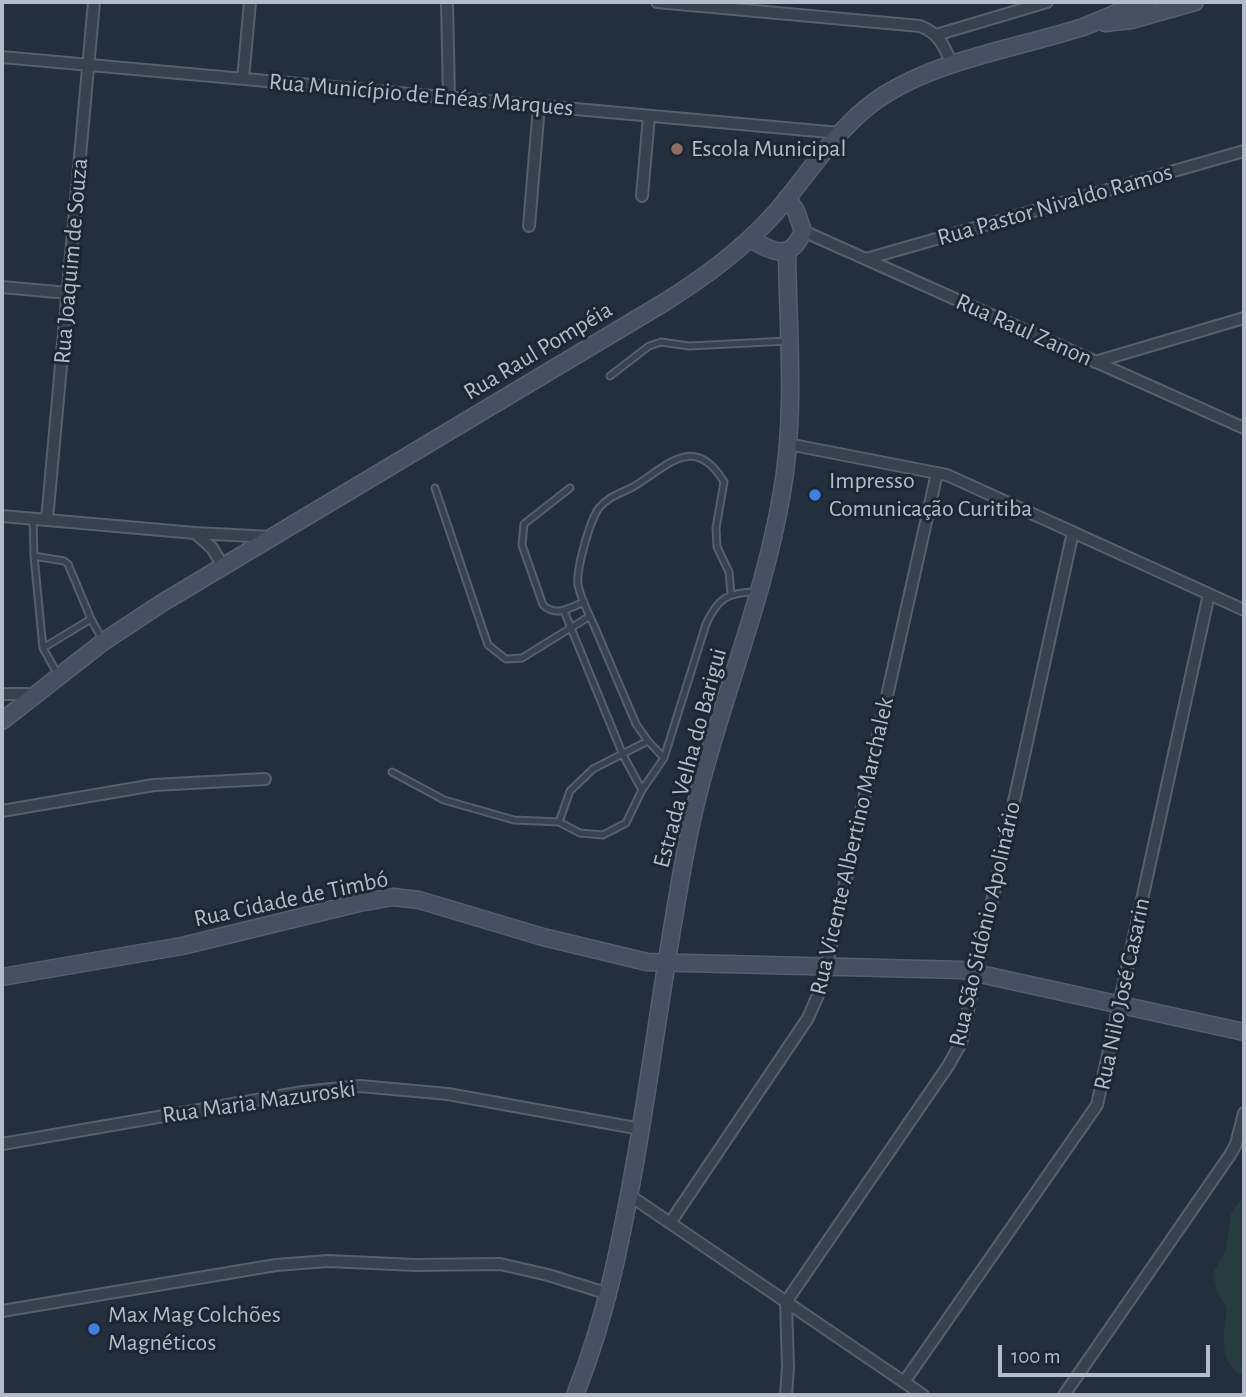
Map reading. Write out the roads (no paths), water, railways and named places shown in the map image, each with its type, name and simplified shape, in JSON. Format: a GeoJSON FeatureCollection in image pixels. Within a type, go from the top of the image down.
{"type":"FeatureCollection","features":[{"type":"Feature","properties":{"kind":"main road","name":"Rua Raul Pompéia"},"geometry":{"type":"LineString","coordinates":[[2,720],[103,642],[223,566],[665,302],[717,267],[750,239],[841,133],[871,104],[891,91],[910,80],[952,65],[1085,26],[1147,2]]}},
{"type":"Feature","properties":{"kind":"main road","name":"Rua Raul Pompéia"},"geometry":{"type":"LineString","coordinates":[[1085,26],[1131,20],[1195,2]]}},
{"type":"Feature","properties":{"kind":"main road"},"geometry":{"type":"LineString","coordinates":[[750,239],[769,250],[787,252],[800,240],[803,231],[796,211],[787,198]]}},
{"type":"Feature","properties":{"kind":"main road","name":"Estrada Velha do Barigui"},"geometry":{"type":"LineString","coordinates":[[575,1395],[609,1294],[641,1129],[693,814],[759,592],[778,518],[788,444],[787,252]]}},
{"type":"Feature","properties":{"kind":"main road","name":"Rua Cidade de Timbó"},"geometry":{"type":"LineString","coordinates":[[2,977],[170,948],[394,897],[419,900],[508,928],[599,952],[667,964],[951,969],[1244,1032]]}},
{"type":"Feature","properties":{"kind":"street","name":"Rua Joaquim de Souza"},"geometry":{"type":"LineString","coordinates":[[47,520],[94,2]]}},
{"type":"Feature","properties":{"kind":"street"},"geometry":{"type":"LineString","coordinates":[[243,79],[250,2]]}},
{"type":"Feature","properties":{"kind":"street"},"geometry":{"type":"LineString","coordinates":[[447,2],[449,98]]}},
{"type":"Feature","properties":{"kind":"street"},"geometry":{"type":"LineString","coordinates":[[657,2],[920,26],[936,35],[952,65]]}},
{"type":"Feature","properties":{"kind":"street"},"geometry":{"type":"LineString","coordinates":[[936,35],[1047,2]]}},
{"type":"Feature","properties":{"kind":"street","name":"Rua Município de Enéas Marques"},"geometry":{"type":"LineString","coordinates":[[2,57],[841,133]]}},
{"type":"Feature","properties":{"kind":"street"},"geometry":{"type":"LineString","coordinates":[[529,226],[539,106]]}},
{"type":"Feature","properties":{"kind":"street"},"geometry":{"type":"LineString","coordinates":[[642,196],[649,116]]}},
{"type":"Feature","properties":{"kind":"street","name":"Rua Pastor Nivaldo Ramos"},"geometry":{"type":"LineString","coordinates":[[866,260],[1244,151]]}},
{"type":"Feature","properties":{"kind":"street","name":"Rua Raul Zanon"},"geometry":{"type":"LineString","coordinates":[[803,231],[1244,428]]}},
{"type":"Feature","properties":{"kind":"street"},"geometry":{"type":"LineString","coordinates":[[2,287],[68,293]]}},
{"type":"Feature","properties":{"kind":"street"},"geometry":{"type":"LineString","coordinates":[[1095,362],[1244,318]]}},
{"type":"Feature","properties":{"kind":"street"},"geometry":{"type":"LineString","coordinates":[[788,444],[957,479],[1244,610]]}},
{"type":"Feature","properties":{"kind":"street","name":"Rua Vicente Albertino Marchalek"},"geometry":{"type":"LineString","coordinates":[[670,1223],[816,1003],[827,967],[937,473]]}},
{"type":"Feature","properties":{"kind":"street"},"geometry":{"type":"LineString","coordinates":[[2,516],[271,537]]}},
{"type":"Feature","properties":{"kind":"street","name":"Rua São Sidônio Apolinário"},"geometry":{"type":"LineString","coordinates":[[786,1302],[955,1056],[965,1028],[1073,532]]}},
{"type":"Feature","properties":{"kind":"street"},"geometry":{"type":"LineString","coordinates":[[195,533],[212,548],[223,566]]}},
{"type":"Feature","properties":{"kind":"street","name":"Rua Nilo José Casarin"},"geometry":{"type":"LineString","coordinates":[[904,1382],[1092,1114],[1101,1094],[1209,594]]}},
{"type":"Feature","properties":{"kind":"street"},"geometry":{"type":"LineString","coordinates":[[2,694],[34,694]]}},
{"type":"Feature","properties":{"kind":"street"},"geometry":{"type":"LineString","coordinates":[[2,811],[154,785],[265,779]]}},
{"type":"Feature","properties":{"kind":"street","name":"Rua Maria Mazuroski"},"geometry":{"type":"LineString","coordinates":[[2,1144],[303,1092],[360,1086],[413,1089],[476,1098],[641,1129]]}},
{"type":"Feature","properties":{"kind":"street"},"geometry":{"type":"LineString","coordinates":[[1064,1395],[1230,1155],[1236,1144],[1244,1113]]}},
{"type":"Feature","properties":{"kind":"street"},"geometry":{"type":"LineString","coordinates":[[629,1195],[923,1395]]}},
{"type":"Feature","properties":{"kind":"street"},"geometry":{"type":"LineString","coordinates":[[2,1311],[276,1265],[328,1261],[415,1265],[500,1264],[548,1275],[609,1294]]}},
{"type":"Feature","properties":{"kind":"street"},"geometry":{"type":"LineString","coordinates":[[786,1302],[786,1395]]}},
{"type":"Feature","properties":{"kind":"lane"},"geometry":{"type":"LineString","coordinates":[[610,376],[649,346],[661,342],[689,346],[788,341]]}},
{"type":"Feature","properties":{"kind":"lane"},"geometry":{"type":"LineString","coordinates":[[664,758],[636,724],[578,584],[582,552],[599,508],[613,495],[631,488],[683,455],[701,459],[717,470],[724,482],[716,528],[717,547],[729,572],[731,594]]}},
{"type":"Feature","properties":{"kind":"lane"},"geometry":{"type":"LineString","coordinates":[[435,488],[488,645],[506,659],[522,658],[590,616]]}},
{"type":"Feature","properties":{"kind":"lane"},"geometry":{"type":"LineString","coordinates":[[570,488],[524,524],[522,545],[543,605],[553,612],[564,611],[584,602]]}},
{"type":"Feature","properties":{"kind":"lane"},"geometry":{"type":"LineString","coordinates":[[33,519],[43,648],[58,675]]}},
{"type":"Feature","properties":{"kind":"lane"},"geometry":{"type":"LineString","coordinates":[[34,556],[68,564],[90,619],[103,642]]}},
{"type":"Feature","properties":{"kind":"lane"},"geometry":{"type":"LineString","coordinates":[[393,772],[444,800],[514,820],[559,822],[580,833],[603,835],[626,822],[642,790],[664,758],[713,609],[731,594],[759,592]]}},
{"type":"Feature","properties":{"kind":"lane"},"geometry":{"type":"LineString","coordinates":[[564,611],[623,755],[642,790]]}},
{"type":"Feature","properties":{"kind":"lane"},"geometry":{"type":"LineString","coordinates":[[43,648],[90,619]]}},
{"type":"Feature","properties":{"kind":"lane"},"geometry":{"type":"LineString","coordinates":[[559,822],[570,791],[593,769],[648,741]]}},
{"type":"Feature","properties":{"kind":"place","name":"Escola Municipal"},"geometry":{"type":"Point","coordinates":[677,149]}},
{"type":"Feature","properties":{"kind":"place","name":"Impresso Comunicação Curitiba"},"geometry":{"type":"Point","coordinates":[815,495]}},
{"type":"Feature","properties":{"kind":"place","name":"Max Mag Colchões Magnéticos"},"geometry":{"type":"Point","coordinates":[94,1329]}}]}
